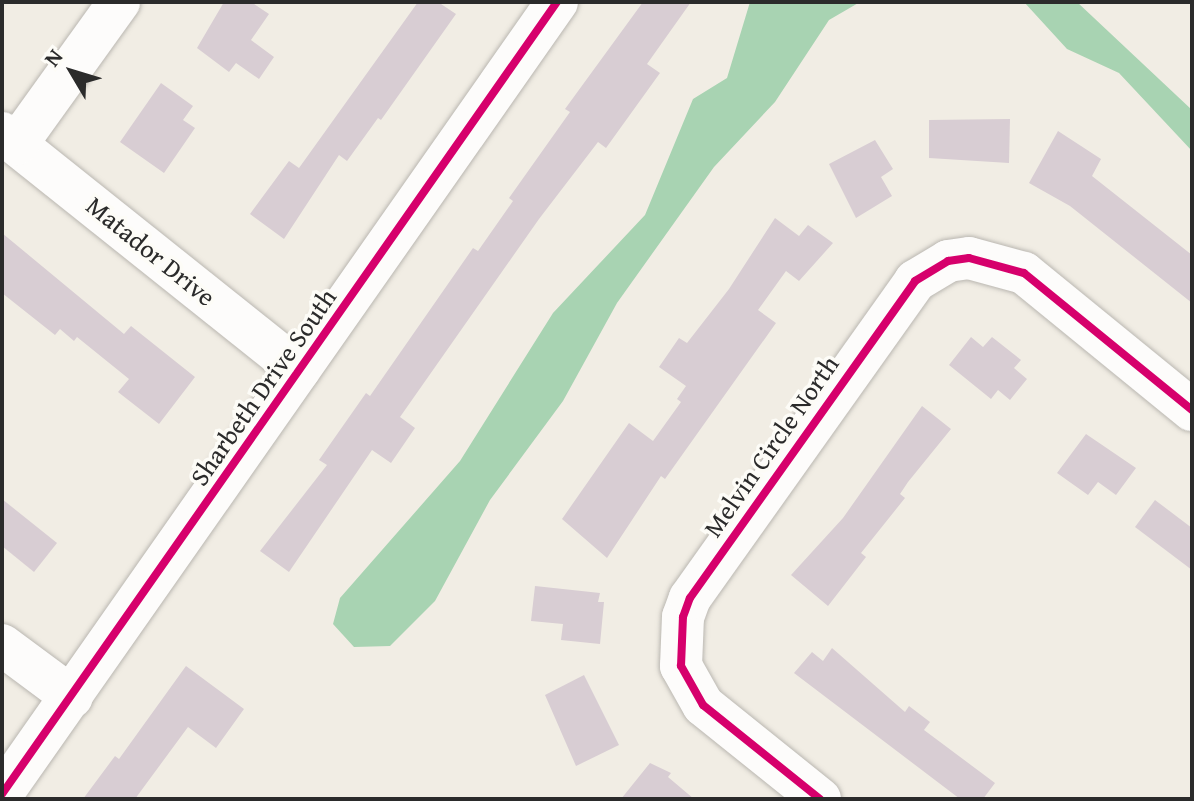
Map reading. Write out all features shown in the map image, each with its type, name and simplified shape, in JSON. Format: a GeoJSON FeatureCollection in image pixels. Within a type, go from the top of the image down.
{"type":"FeatureCollection","features":[{"type":"Feature","properties":{"kind":"street"},"geometry":{"type":"LineString","coordinates":[[9,139],[119,2]]}},
{"type":"Feature","properties":{"kind":"street","name":"Sharbeth Drive South"},"geometry":{"type":"LineString","coordinates":[[2,794],[557,2]]}},
{"type":"Feature","properties":{"kind":"street","name":"Matador Drive"},"geometry":{"type":"LineString","coordinates":[[9,139],[299,370]]}},
{"type":"Feature","properties":{"kind":"street","name":"Melvin Circle North"},"geometry":{"type":"LineString","coordinates":[[820,799],[703,705],[681,666],[680,636],[690,598],[897,300],[932,268],[969,258],[1024,273],[1192,410]]}},
{"type":"Feature","properties":{"kind":"street"},"geometry":{"type":"LineString","coordinates":[[2,645],[72,697]]}},
{"type":"Feature","properties":{"kind":"green space"},"geometry":{"type":"Polygon","coordinates":[[[750,2],[860,2],[829,20],[775,102],[714,167],[617,303],[563,401],[490,500],[435,601],[390,646],[354,647],[333,624],[340,598],[460,461],[553,313],[645,215],[693,99],[727,78],[750,2]]]}},
{"type":"Feature","properties":{"kind":"green space"},"geometry":{"type":"Polygon","coordinates":[[[1024,2],[1077,2],[1192,110],[1192,151],[1119,73],[1067,49],[1024,2]]]}},
{"type":"Feature","properties":{"kind":"building"},"geometry":{"type":"Polygon","coordinates":[[[224,2],[251,2],[269,14],[251,40],[274,57],[259,79],[236,63],[229,72],[197,48],[224,2]]]}},
{"type":"Feature","properties":{"kind":"building"},"geometry":{"type":"Polygon","coordinates":[[[418,2],[438,2],[456,14],[381,120],[378,118],[347,161],[339,155],[284,239],[250,214],[289,161],[299,168],[418,2]]]}},
{"type":"Feature","properties":{"kind":"building"},"geometry":{"type":"Polygon","coordinates":[[[643,2],[691,2],[647,64],[660,73],[606,148],[598,142],[539,219],[400,417],[415,428],[391,463],[372,450],[289,572],[260,551],[327,465],[319,460],[366,393],[370,396],[473,248],[478,251],[513,201],[509,198],[570,112],[565,109],[643,2]]]}},
{"type":"Feature","properties":{"kind":"building"},"geometry":{"type":"Polygon","coordinates":[[[161,83],[193,106],[183,120],[195,128],[164,173],[120,142],[161,83]]]}},
{"type":"Feature","properties":{"kind":"building"},"geometry":{"type":"Polygon","coordinates":[[[1010,119],[1009,163],[929,158],[929,120],[1010,119]]]}},
{"type":"Feature","properties":{"kind":"building"},"geometry":{"type":"Polygon","coordinates":[[[1058,131],[1101,159],[1092,176],[1192,255],[1192,303],[1070,206],[1029,183],[1058,131]]]}},
{"type":"Feature","properties":{"kind":"building"},"geometry":{"type":"Polygon","coordinates":[[[875,140],[893,169],[881,177],[892,196],[856,218],[829,164],[875,140]]]}},
{"type":"Feature","properties":{"kind":"building"},"geometry":{"type":"Polygon","coordinates":[[[775,218],[799,236],[808,225],[833,243],[799,281],[786,271],[758,310],[776,323],[665,479],[661,476],[607,558],[562,519],[629,423],[653,441],[681,402],[677,399],[686,386],[659,367],[679,338],[687,343],[729,289],[775,218]]]}},
{"type":"Feature","properties":{"kind":"building"},"geometry":{"type":"Polygon","coordinates":[[[2,233],[124,334],[131,326],[195,377],[159,424],[118,392],[129,379],[77,337],[74,341],[60,329],[55,335],[2,293],[2,233]]]}},
{"type":"Feature","properties":{"kind":"building"},"geometry":{"type":"Polygon","coordinates":[[[971,337],[983,347],[992,337],[1021,360],[1014,368],[1027,379],[1010,400],[998,390],[991,399],[949,365],[971,337]]]}},
{"type":"Feature","properties":{"kind":"building"},"geometry":{"type":"Polygon","coordinates":[[[922,406],[951,429],[908,482],[900,494],[905,498],[861,553],[866,557],[828,606],[791,575],[843,518],[922,406]]]}},
{"type":"Feature","properties":{"kind":"building"},"geometry":{"type":"Polygon","coordinates":[[[1086,434],[1136,468],[1116,495],[1098,482],[1088,495],[1057,473],[1086,434]]]}},
{"type":"Feature","properties":{"kind":"building"},"geometry":{"type":"Polygon","coordinates":[[[2,499],[57,543],[34,572],[2,546],[2,499]]]}},
{"type":"Feature","properties":{"kind":"building"},"geometry":{"type":"Polygon","coordinates":[[[1155,500],[1192,528],[1192,570],[1135,527],[1155,500]]]}},
{"type":"Feature","properties":{"kind":"building"},"geometry":{"type":"Polygon","coordinates":[[[535,586],[600,593],[598,602],[604,602],[600,644],[561,640],[563,624],[531,621],[535,586]]]}},
{"type":"Feature","properties":{"kind":"building"},"geometry":{"type":"Polygon","coordinates":[[[832,648],[905,712],[909,706],[930,722],[924,730],[995,783],[983,799],[960,799],[794,673],[812,652],[823,661],[832,648]]]}},
{"type":"Feature","properties":{"kind":"building"},"geometry":{"type":"Polygon","coordinates":[[[186,666],[244,709],[216,748],[188,727],[135,799],[83,799],[115,756],[119,759],[186,666]]]}},
{"type":"Feature","properties":{"kind":"building"},"geometry":{"type":"Polygon","coordinates":[[[584,675],[619,745],[576,766],[545,695],[584,675]]]}},
{"type":"Feature","properties":{"kind":"building"},"geometry":{"type":"Polygon","coordinates":[[[650,763],[671,773],[668,777],[694,799],[621,799],[650,763]]]}},
{"type":"Feature","properties":{"kind":"cycle path"},"geometry":{"type":"LineString","coordinates":[[2,794],[557,2]]}},
{"type":"Feature","properties":{"kind":"cycle path"},"geometry":{"type":"LineString","coordinates":[[820,799],[703,705],[681,666],[683,617],[690,598],[915,281],[948,261],[969,258],[1024,273],[1192,410]]}}]}
